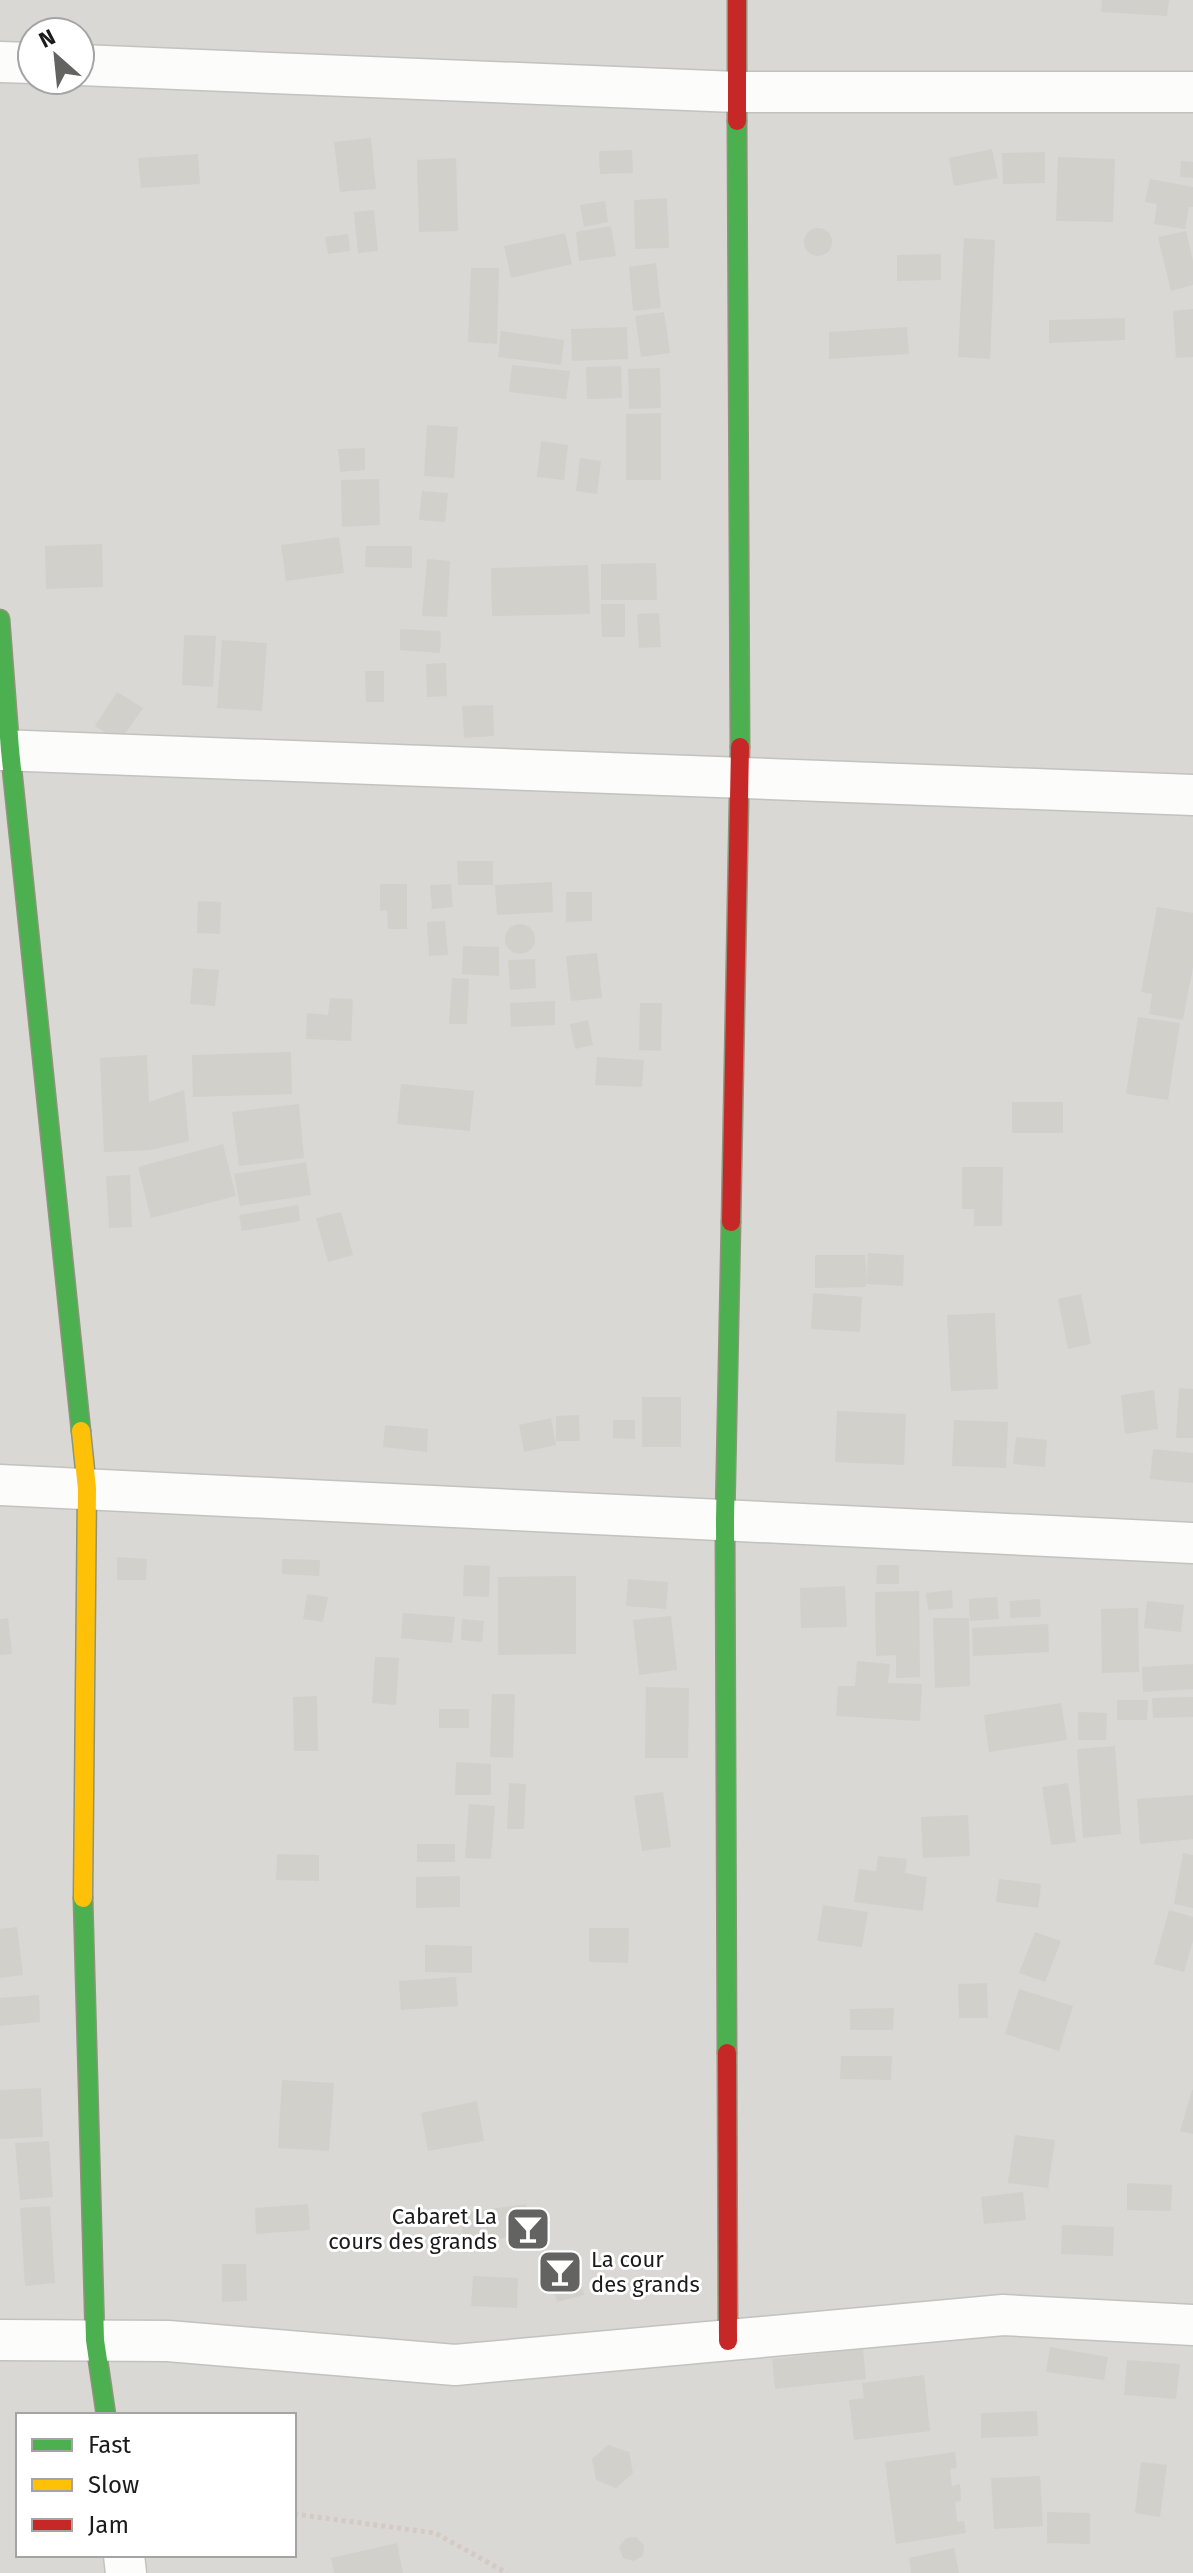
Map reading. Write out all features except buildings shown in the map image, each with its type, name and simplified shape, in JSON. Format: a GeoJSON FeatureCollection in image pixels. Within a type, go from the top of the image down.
{"type":"FeatureCollection","features":[{"type":"Feature","properties":{"kind":"street"},"geometry":{"type":"LineString","coordinates":[[728,2341],[725,1519],[740,777],[737,0]]}},
{"type":"Feature","properties":{"kind":"street"},"geometry":{"type":"LineString","coordinates":[[96,66],[736,92],[1193,92]]}},
{"type":"Feature","properties":{"kind":"street"},"geometry":{"type":"LineString","coordinates":[[0,619],[5,750],[87,1489],[83,1929],[95,2340],[106,2413]]}},
{"type":"Feature","properties":{"kind":"street"},"geometry":{"type":"LineString","coordinates":[[5,750],[1193,795]]}},
{"type":"Feature","properties":{"kind":"street"},"geometry":{"type":"LineString","coordinates":[[0,1485],[1193,1543]]}},
{"type":"Feature","properties":{"kind":"street"},"geometry":{"type":"LineString","coordinates":[[0,2340],[168,2341],[455,2365],[1003,2315],[1193,2325]]}},
{"type":"Feature","properties":{"kind":"path"},"geometry":{"type":"LineString","coordinates":[[296,2514],[435,2533],[507,2573]]}},
{"type":"Feature","properties":{"kind":"shaded area"},"geometry":{"type":"Polygon","coordinates":[[[0,0],[1193,0],[1193,2573],[0,2573],[0,0]]]}},
{"type":"Feature","properties":{"kind":"traffic: fast"},"geometry":{"type":"LineString","coordinates":[[737,121],[740,747]]}},
{"type":"Feature","properties":{"kind":"traffic: fast"},"geometry":{"type":"LineString","coordinates":[[0,619],[10,750],[81,1431]]}},
{"type":"Feature","properties":{"kind":"traffic: fast"},"geometry":{"type":"LineString","coordinates":[[727,2053],[725,1519],[731,1222]]}},
{"type":"Feature","properties":{"kind":"traffic: fast"},"geometry":{"type":"LineString","coordinates":[[83,1898],[95,2340],[106,2413]]}},
{"type":"Feature","properties":{"kind":"traffic: slow"},"geometry":{"type":"LineString","coordinates":[[81,1431],[87,1489],[83,1898]]}},
{"type":"Feature","properties":{"kind":"traffic: jam"},"geometry":{"type":"LineString","coordinates":[[737,0],[737,121]]}},
{"type":"Feature","properties":{"kind":"traffic: jam"},"geometry":{"type":"LineString","coordinates":[[731,1222],[740,747]]}},
{"type":"Feature","properties":{"kind":"traffic: jam"},"geometry":{"type":"LineString","coordinates":[[727,2053],[728,2341]]}},
{"type":"Feature","properties":{"kind":"place","name":"Cabaret La cours des grands"},"geometry":{"type":"Point","coordinates":[528,2229]}},
{"type":"Feature","properties":{"kind":"place","name":"La cour des grands"},"geometry":{"type":"Point","coordinates":[560,2272]}}]}
